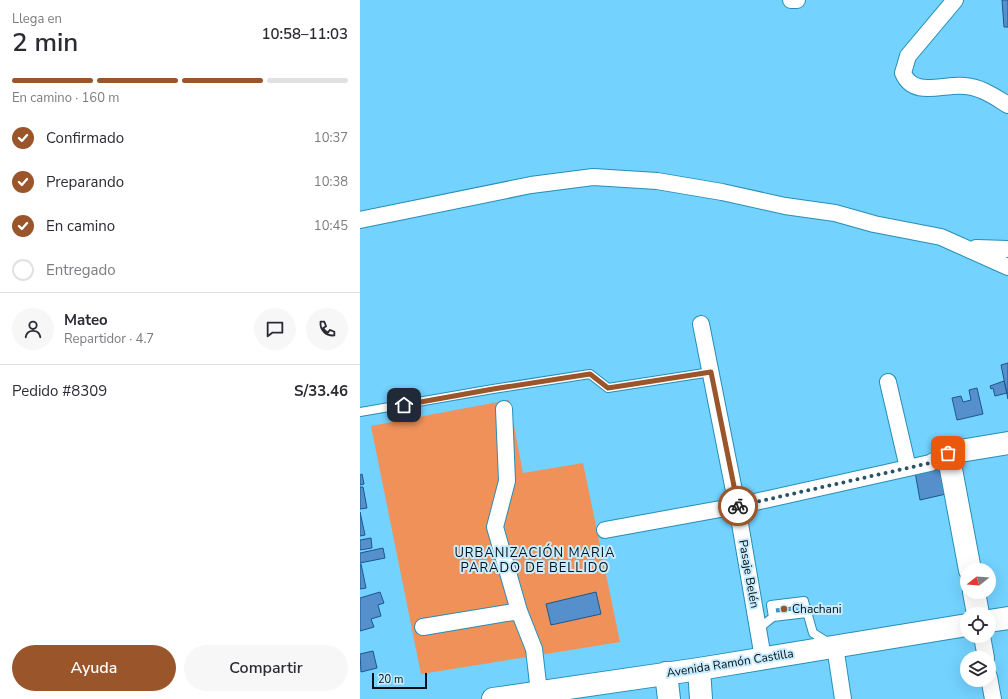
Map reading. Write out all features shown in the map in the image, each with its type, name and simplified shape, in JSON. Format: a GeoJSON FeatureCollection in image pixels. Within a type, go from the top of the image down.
{"type":"FeatureCollection","features":[{"type":"Feature","properties":{"kind":"main road"},"geometry":{"type":"LineString","coordinates":[[969,563],[948,453],[1008,443]]}},
{"type":"Feature","properties":{"kind":"main road"},"geometry":{"type":"LineString","coordinates":[[996,620],[1008,618]]}},
{"type":"Feature","properties":{"kind":"main road","name":"Avenida Ramón Castilla"},"geometry":{"type":"LineString","coordinates":[[493,699],[517,697],[539,692],[699,669],[960,626]]}},
{"type":"Feature","properties":{"kind":"main road"},"geometry":{"type":"LineString","coordinates":[[699,669],[701,699]]}},
{"type":"Feature","properties":{"kind":"main road"},"geometry":{"type":"LineString","coordinates":[[666,673],[669,699]]}},
{"type":"Feature","properties":{"kind":"street"},"geometry":{"type":"LineString","coordinates":[[791,0],[797,0]]}},
{"type":"Feature","properties":{"kind":"street"},"geometry":{"type":"LineString","coordinates":[[955,0],[908,56],[903,72],[905,77],[912,84],[922,88],[965,86],[977,89],[1008,105]]}},
{"type":"Feature","properties":{"kind":"street"},"geometry":{"type":"LineString","coordinates":[[360,220],[531,185],[593,177],[657,181],[722,192],[785,206],[835,213],[874,224],[941,238],[1008,266]]}},
{"type":"Feature","properties":{"kind":"street"},"geometry":{"type":"LineString","coordinates":[[963,247],[1008,249]]}},
{"type":"Feature","properties":{"kind":"street","name":"Pasaje Belén"},"geometry":{"type":"LineString","coordinates":[[701,324],[737,506],[763,658]]}},
{"type":"Feature","properties":{"kind":"street"},"geometry":{"type":"LineString","coordinates":[[888,382],[908,468]]}},
{"type":"Feature","properties":{"kind":"street"},"geometry":{"type":"LineString","coordinates":[[504,409],[507,481],[495,527],[520,611],[534,649],[539,692]]}},
{"type":"Feature","properties":{"kind":"street"},"geometry":{"type":"LineString","coordinates":[[605,530],[737,506],[908,468],[930,463],[948,453]]}},
{"type":"Feature","properties":{"kind":"street"},"geometry":{"type":"LineString","coordinates":[[423,627],[520,611]]}},
{"type":"Feature","properties":{"kind":"street"},"geometry":{"type":"LineString","coordinates":[[835,646],[843,699]]}},
{"type":"Feature","properties":{"kind":"street"},"geometry":{"type":"LineString","coordinates":[[991,687],[993,699]]}},
{"type":"Feature","properties":{"kind":"lane"},"geometry":{"type":"LineString","coordinates":[[360,412],[590,374],[608,388],[711,372]]}},
{"type":"Feature","properties":{"kind":"lane"},"geometry":{"type":"LineString","coordinates":[[773,616],[771,605],[804,601],[813,633],[835,646]]}},
{"type":"Feature","properties":{"kind":"lane"},"geometry":{"type":"LineString","coordinates":[[758,629],[773,616],[807,613]]}},
{"type":"Feature","properties":{"kind":"shaded area"},"geometry":{"type":"Polygon","coordinates":[[[509,400],[523,473],[583,463],[620,642],[421,674],[371,426],[509,400]]]}},
{"type":"Feature","properties":{"kind":"building"},"geometry":{"type":"Polygon","coordinates":[[[1002,0],[1008,0],[1008,27],[1004,27],[1002,0]]]}},
{"type":"Feature","properties":{"kind":"building"},"geometry":{"type":"Polygon","coordinates":[[[1008,363],[1008,399],[1001,365],[1008,363]]]}},
{"type":"Feature","properties":{"kind":"building"},"geometry":{"type":"Polygon","coordinates":[[[1004,381],[1007,393],[995,396],[993,388],[991,389],[990,386],[1004,381]]]}},
{"type":"Feature","properties":{"kind":"building"},"geometry":{"type":"Polygon","coordinates":[[[977,388],[983,414],[957,420],[952,398],[961,396],[963,402],[971,400],[969,390],[977,388]]]}},
{"type":"Feature","properties":{"kind":"building"},"geometry":{"type":"Polygon","coordinates":[[[942,469],[946,494],[920,500],[915,472],[942,469]]]}},
{"type":"Feature","properties":{"kind":"building"},"geometry":{"type":"Polygon","coordinates":[[[362,474],[364,484],[360,485],[360,475],[362,474]]]}},
{"type":"Feature","properties":{"kind":"building"},"geometry":{"type":"Polygon","coordinates":[[[360,487],[363,487],[367,508],[360,509],[360,487]]]}},
{"type":"Feature","properties":{"kind":"building"},"geometry":{"type":"Polygon","coordinates":[[[360,512],[365,535],[360,536],[360,512]]]}},
{"type":"Feature","properties":{"kind":"building"},"geometry":{"type":"Polygon","coordinates":[[[371,538],[372,548],[360,550],[360,540],[371,538]]]}},
{"type":"Feature","properties":{"kind":"building"},"geometry":{"type":"Polygon","coordinates":[[[383,548],[385,558],[360,563],[360,553],[383,548]]]}},
{"type":"Feature","properties":{"kind":"building"},"geometry":{"type":"Polygon","coordinates":[[[360,564],[366,588],[360,589],[360,564]]]}},
{"type":"Feature","properties":{"kind":"building"},"geometry":{"type":"Polygon","coordinates":[[[380,592],[384,603],[378,605],[381,616],[371,619],[374,627],[360,631],[360,598],[380,592]]]}},
{"type":"Feature","properties":{"kind":"building"},"geometry":{"type":"Polygon","coordinates":[[[596,592],[601,614],[551,625],[546,604],[596,592]]]}},
{"type":"Feature","properties":{"kind":"building"},"geometry":{"type":"Polygon","coordinates":[[[794,599],[796,616],[775,619],[773,602],[794,599]]]}},
{"type":"Feature","properties":{"kind":"building"},"geometry":{"type":"Polygon","coordinates":[[[373,651],[377,668],[361,672],[360,654],[373,651]]]}},
{"type":"Feature","properties":{"kind":"way so far"},"geometry":{"type":"LineString","coordinates":[[738,506],[930,463],[948,453]]}},
{"type":"Feature","properties":{"kind":"place","name":"Chachani"},"geometry":{"type":"Point","coordinates":[784,609]}},
{"type":"Feature","properties":{"kind":"district","name":"URBANIZACIÓN MARIA PARADO DE BELLIDO"},"geometry":{"type":"Point","coordinates":[535,560]}},
{"type":"Feature","properties":{"kind":"route"},"geometry":{"type":"LineString","coordinates":[[404,405],[590,374],[608,388],[711,372],[738,506]]}}]}
